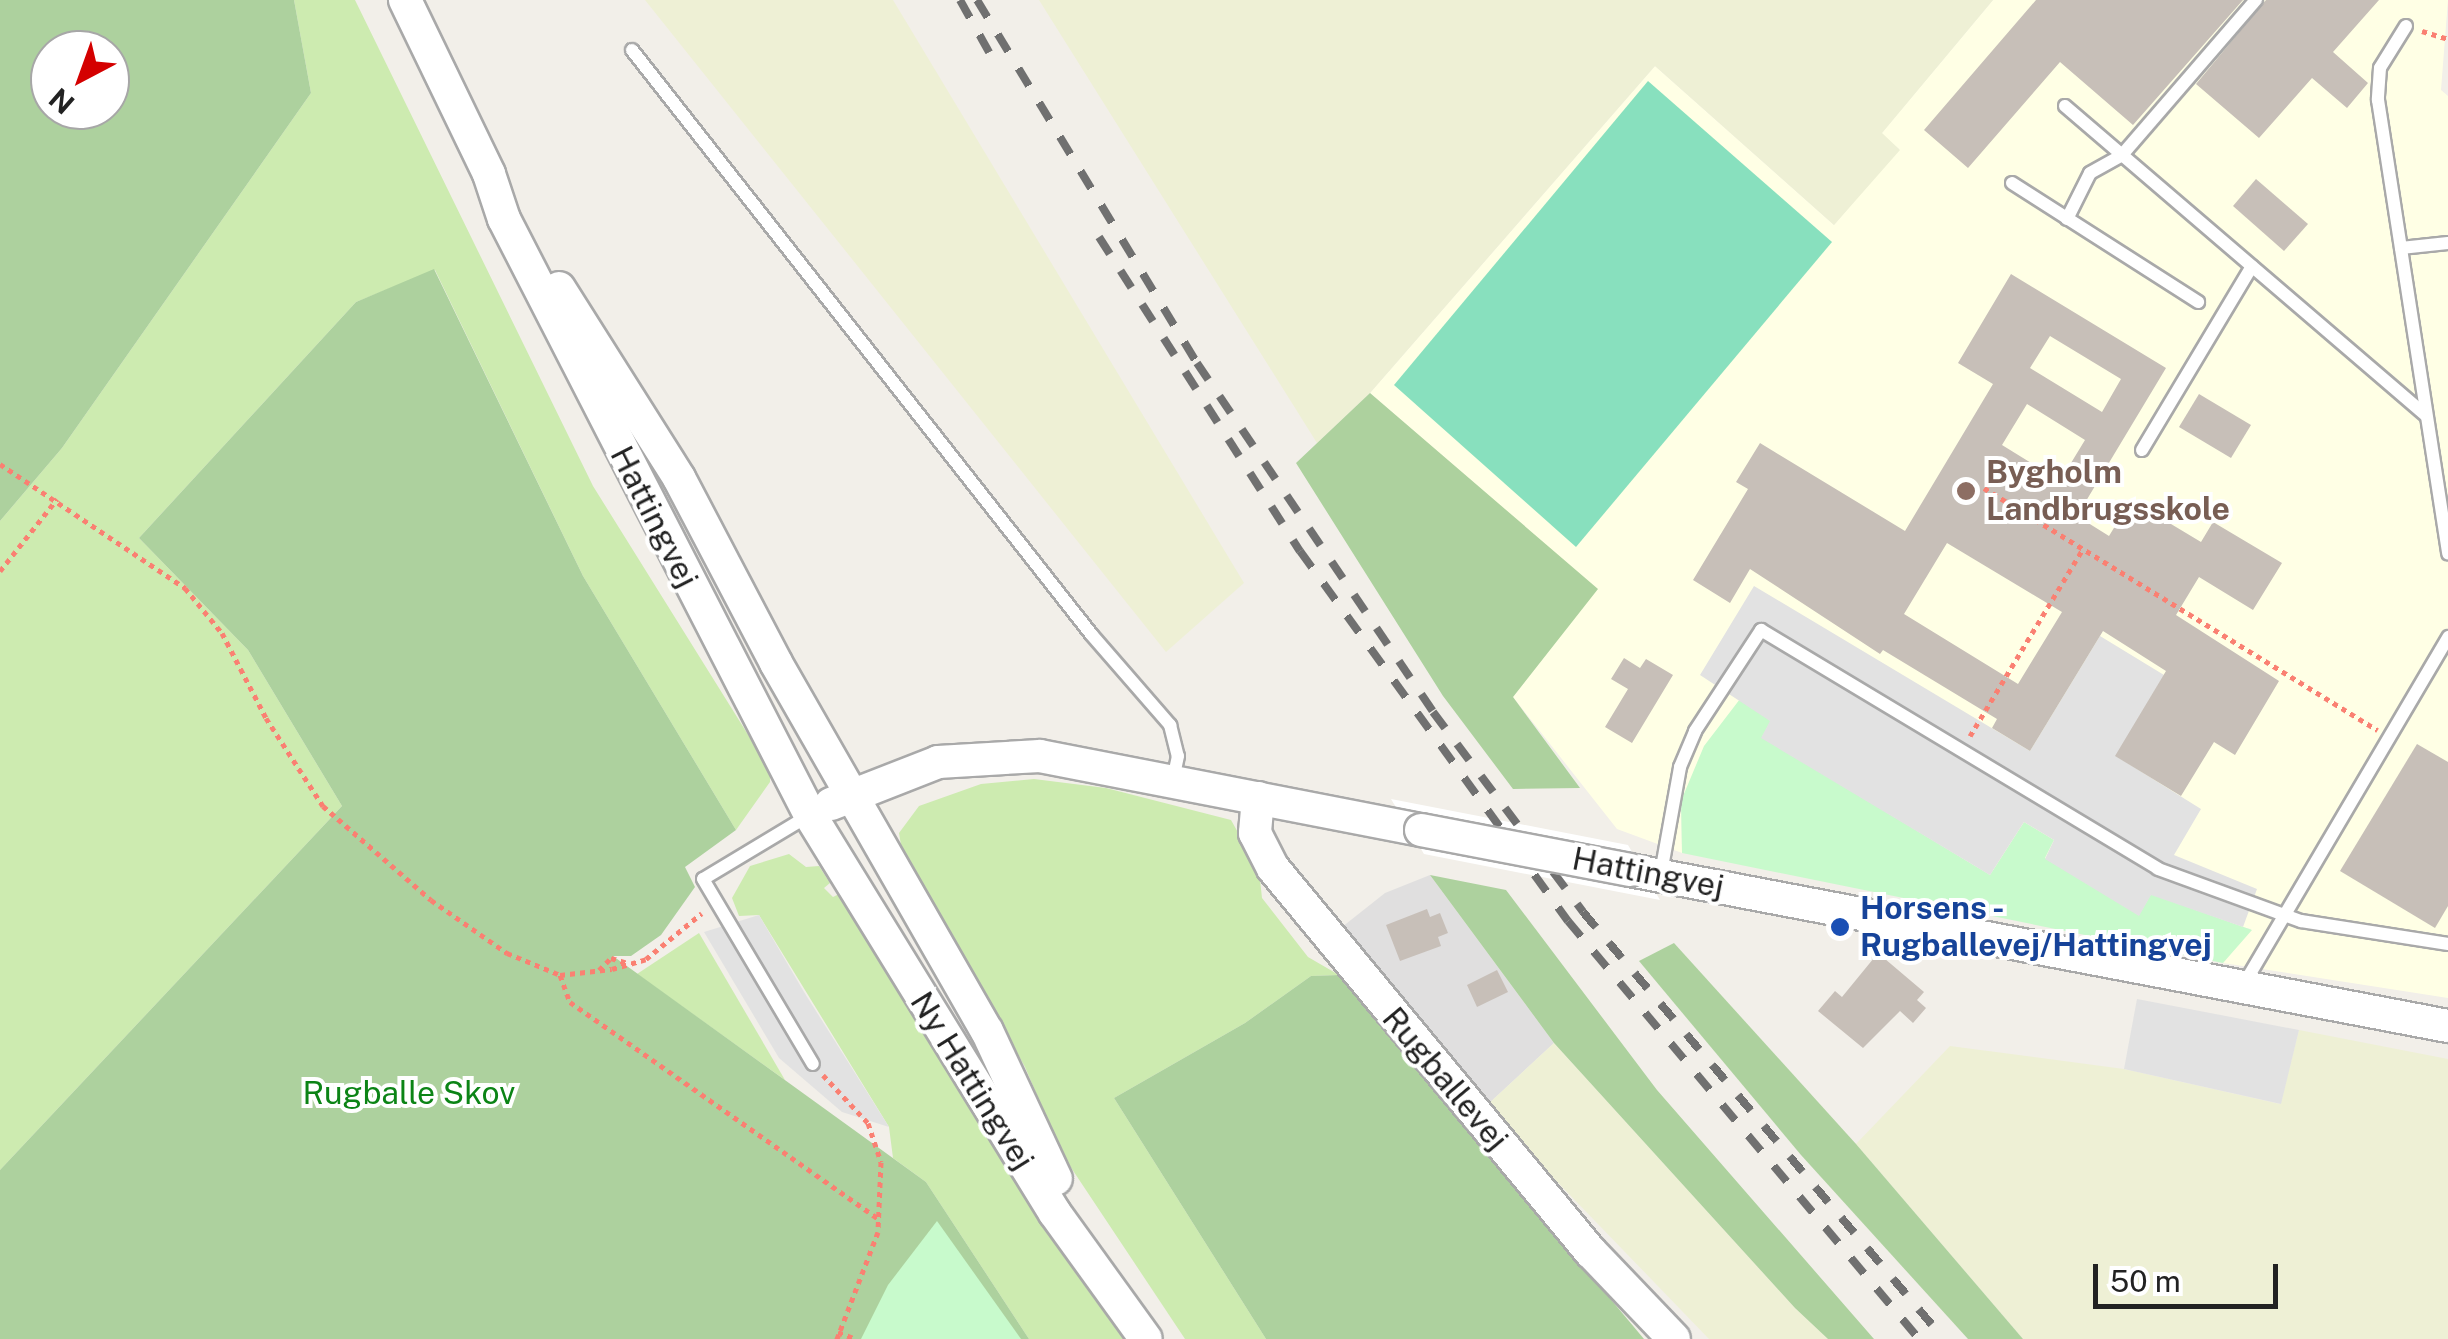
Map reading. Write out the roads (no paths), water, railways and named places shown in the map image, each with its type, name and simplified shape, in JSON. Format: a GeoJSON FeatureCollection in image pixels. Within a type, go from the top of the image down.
{"type":"FeatureCollection","features":[{"type":"Feature","properties":{"kind":"street","name":"Hattingvej"},"geometry":{"type":"LineString","coordinates":[[405,0],[489,174],[680,478],[850,794],[988,1031],[1034,1136],[1120,1300]]}},
{"type":"Feature","properties":{"kind":"street","name":"Hattingvej"},"geometry":{"type":"LineString","coordinates":[[489,174],[504,219],[647,505],[810,815],[850,794],[938,762],[1040,756],[2448,1026]]}},
{"type":"Feature","properties":{"kind":"street"},"geometry":{"type":"LineString","coordinates":[[647,505],[704,580],[812,777],[825,789],[850,794]]}},
{"type":"Feature","properties":{"kind":"street","name":"Rugballevej"},"geometry":{"type":"LineString","coordinates":[[1258,798],[1255,832],[1273,868],[1590,1252],[1674,1339]]}},
{"type":"Feature","properties":{"kind":"street","name":"Ny Hattingvej"},"geometry":{"type":"LineString","coordinates":[[810,815],[1062,1225],[1146,1339]]}},
{"type":"Feature","properties":{"kind":"lane"},"geometry":{"type":"LineString","coordinates":[[2067,219],[2090,173],[2122,154],[2256,0]]}},
{"type":"Feature","properties":{"kind":"lane"},"geometry":{"type":"LineString","coordinates":[[2406,26],[2380,68],[2378,100],[2448,554]]}},
{"type":"Feature","properties":{"kind":"lane"},"geometry":{"type":"LineString","coordinates":[[632,50],[1091,634],[1170,725],[1178,756],[1173,779]]}},
{"type":"Feature","properties":{"kind":"lane"},"geometry":{"type":"LineString","coordinates":[[2065,106],[2426,414]]}},
{"type":"Feature","properties":{"kind":"lane"},"geometry":{"type":"LineString","coordinates":[[2012,183],[2198,302]]}},
{"type":"Feature","properties":{"kind":"lane"},"geometry":{"type":"LineString","coordinates":[[2401,248],[2448,243]]}},
{"type":"Feature","properties":{"kind":"lane"},"geometry":{"type":"LineString","coordinates":[[2142,450],[2252,266]]}},
{"type":"Feature","properties":{"kind":"lane"},"geometry":{"type":"LineString","coordinates":[[1645,872],[1695,731],[1760,630],[2158,868],[2281,913],[2448,944]]}},
{"type":"Feature","properties":{"kind":"lane"},"geometry":{"type":"LineString","coordinates":[[2243,986],[2281,913],[2448,637]]}},
{"type":"Feature","properties":{"kind":"lane"},"geometry":{"type":"LineString","coordinates":[[810,815],[704,879],[813,1064]]}},
{"type":"Feature","properties":{"kind":"railway"},"geometry":{"type":"LineString","coordinates":[[960,0],[989,52]]}},
{"type":"Feature","properties":{"kind":"railway"},"geometry":{"type":"LineString","coordinates":[[977,0],[1197,363],[1433,712],[1583,912],[1944,1339]]}},
{"type":"Feature","properties":{"kind":"railway"},"geometry":{"type":"LineString","coordinates":[[1099,237],[1300,551],[1568,921],[1919,1339]]}},
{"type":"Feature","properties":{"kind":"place","name":"Bygholm Landbrugsskole"},"geometry":{"type":"Point","coordinates":[1966,491]}},
{"type":"Feature","properties":{"kind":"place","name":"Horsens - Rugballevej/Hattingvej"},"geometry":{"type":"Point","coordinates":[1840,927]}},
{"type":"Feature","properties":{"kind":"park label","name":"Rugballe Skov"},"geometry":{"type":"Point","coordinates":[409,1093]}}]}
